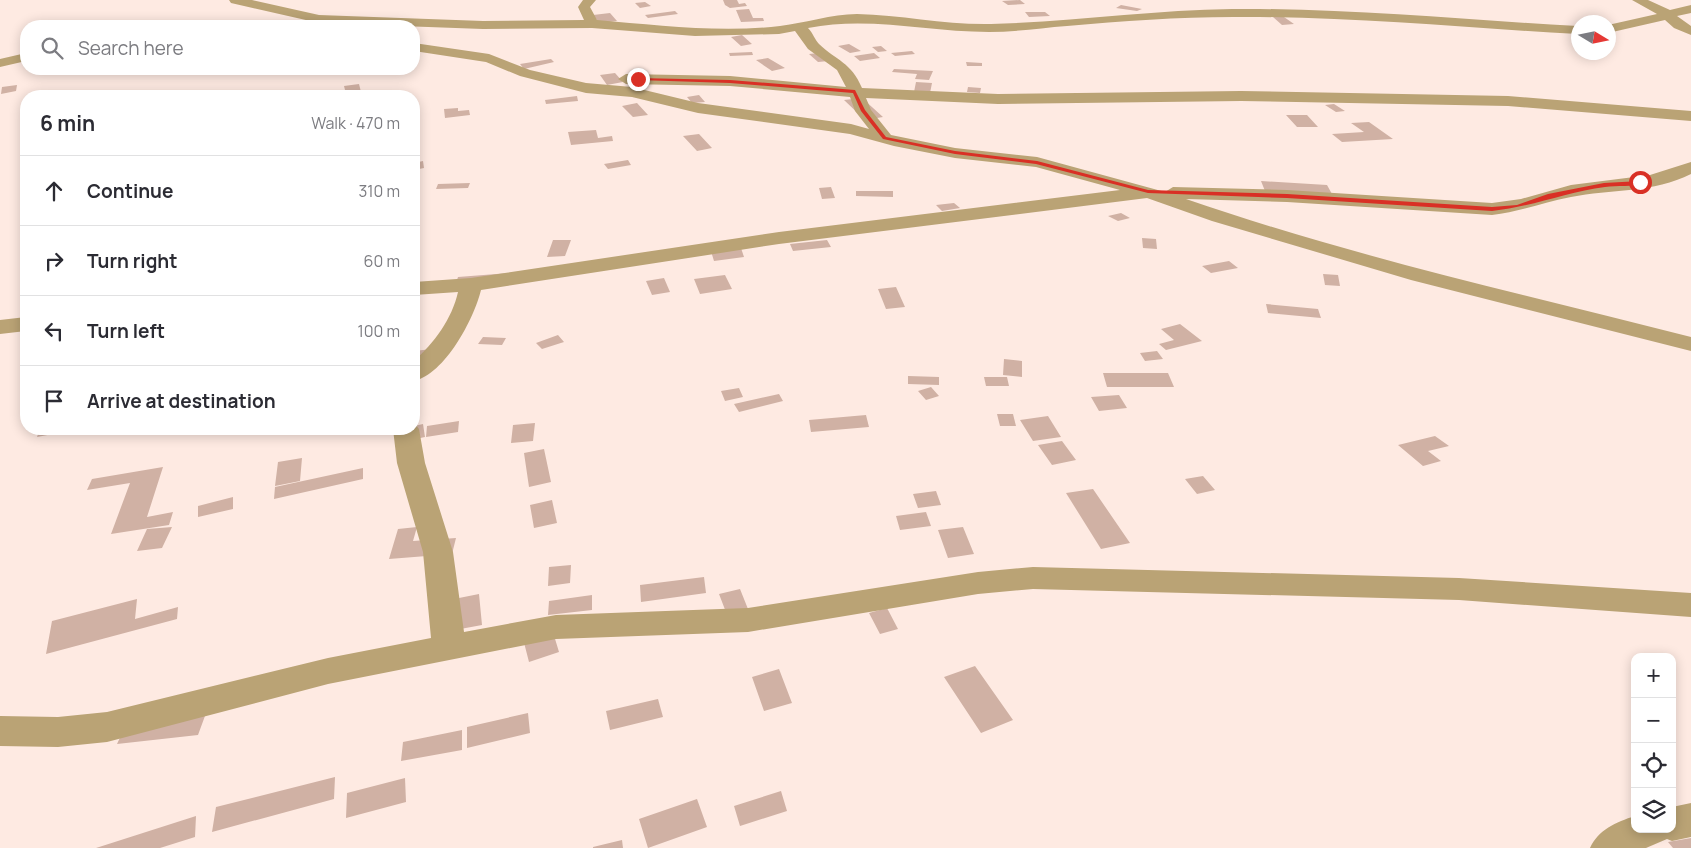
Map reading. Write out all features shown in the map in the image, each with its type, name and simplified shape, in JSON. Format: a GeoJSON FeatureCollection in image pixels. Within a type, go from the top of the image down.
{"type":"FeatureCollection","features":[{"type":"Feature","properties":{"kind":"street"},"geometry":{"type":"LineString","coordinates":[[235,0],[314,20]]}},
{"type":"Feature","properties":{"kind":"street"},"geometry":{"type":"LineString","coordinates":[[590,0],[584,7],[592,24]]}},
{"type":"Feature","properties":{"kind":"street"},"geometry":{"type":"LineString","coordinates":[[1638,0],[1666,13],[1679,25],[1691,31]]}},
{"type":"Feature","properties":{"kind":"street"},"geometry":{"type":"LineString","coordinates":[[1150,2],[1155,16]]}},
{"type":"Feature","properties":{"kind":"street"},"geometry":{"type":"LineString","coordinates":[[420,24],[592,24],[696,32],[752,32],[834,19],[867,6]]}},
{"type":"Feature","properties":{"kind":"street"},"geometry":{"type":"LineString","coordinates":[[1616,28],[1634,25],[1666,13],[1691,8]]}},
{"type":"Feature","properties":{"kind":"street"},"geometry":{"type":"LineString","coordinates":[[834,19],[882,19],[954,27],[989,28],[1155,16],[1232,13],[1368,15],[1448,23],[1571,30]]}},
{"type":"Feature","properties":{"kind":"street"},"geometry":{"type":"LineString","coordinates":[[798,26],[806,34],[813,46],[842,67],[849,75],[863,111],[885,138]]}},
{"type":"Feature","properties":{"kind":"street"},"geometry":{"type":"LineString","coordinates":[[420,48],[490,58],[543,78],[586,88],[653,96],[698,108],[851,129],[955,152],[1037,162],[1148,192],[1219,217],[1419,275],[1691,344]]}},
{"type":"Feature","properties":{"kind":"street"},"geometry":{"type":"LineString","coordinates":[[0,63],[20,58]]}},
{"type":"Feature","properties":{"kind":"street"},"geometry":{"type":"LineString","coordinates":[[543,78],[721,81],[855,92],[998,99],[1231,96],[1508,101],[1691,116]]}},
{"type":"Feature","properties":{"kind":"street"},"geometry":{"type":"LineString","coordinates":[[420,288],[471,285],[779,238],[1148,192],[1287,196],[1492,209],[1518,207],[1548,196],[1604,185],[1640,182],[1671,176],[1691,167]]}},
{"type":"Feature","properties":{"kind":"street"},"geometry":{"type":"LineString","coordinates":[[420,368],[442,347],[464,308],[471,285]]}},
{"type":"Feature","properties":{"kind":"street"},"geometry":{"type":"LineString","coordinates":[[0,327],[20,325]]}},
{"type":"Feature","properties":{"kind":"street"},"geometry":{"type":"LineString","coordinates":[[407,435],[410,463],[438,552],[449,646]]}},
{"type":"Feature","properties":{"kind":"street"},"geometry":{"type":"LineString","coordinates":[[0,731],[58,732],[106,727],[328,671],[449,646],[556,627],[619,623],[683,624],[748,620],[968,584],[1033,578],[1459,589],[1691,605]]}},
{"type":"Feature","properties":{"kind":"street"},"geometry":{"type":"LineString","coordinates":[[1676,823],[1691,820]]}},
{"type":"Feature","properties":{"kind":"street"},"geometry":{"type":"LineString","coordinates":[[1610,848],[1637,833]]}},
{"type":"Feature","properties":{"kind":"building"},"geometry":{"type":"Polygon","coordinates":[[[723,0],[737,0],[739,4],[745,3],[747,6],[730,8],[725,5],[723,0]]]}},
{"type":"Feature","properties":{"kind":"building"},"geometry":{"type":"Polygon","coordinates":[[[1020,0],[1025,4],[1008,5],[1002,1],[1020,0]]]}},
{"type":"Feature","properties":{"kind":"building"},"geometry":{"type":"Polygon","coordinates":[[[645,2],[651,6],[640,8],[635,3],[645,2]]]}},
{"type":"Feature","properties":{"kind":"building"},"geometry":{"type":"Polygon","coordinates":[[[1121,5],[1142,9],[1137,11],[1116,8],[1121,5]]]}},
{"type":"Feature","properties":{"kind":"building"},"geometry":{"type":"Polygon","coordinates":[[[749,9],[753,18],[763,18],[764,21],[741,22],[736,10],[749,9]]]}},
{"type":"Feature","properties":{"kind":"building"},"geometry":{"type":"Polygon","coordinates":[[[675,11],[678,14],[648,18],[645,15],[675,11]]]}},
{"type":"Feature","properties":{"kind":"building"},"geometry":{"type":"Polygon","coordinates":[[[1025,12],[1045,12],[1050,16],[1029,17],[1025,12]]]}},
{"type":"Feature","properties":{"kind":"building"},"geometry":{"type":"Polygon","coordinates":[[[610,13],[617,21],[599,23],[593,15],[610,13]]]}},
{"type":"Feature","properties":{"kind":"building"},"geometry":{"type":"Polygon","coordinates":[[[1273,17],[1284,17],[1294,24],[1282,25],[1273,17]]]}},
{"type":"Feature","properties":{"kind":"building"},"geometry":{"type":"Polygon","coordinates":[[[742,35],[752,44],[741,46],[731,37],[742,35]]]}},
{"type":"Feature","properties":{"kind":"building"},"geometry":{"type":"Polygon","coordinates":[[[849,44],[861,51],[850,53],[838,46],[849,44]]]}},
{"type":"Feature","properties":{"kind":"building"},"geometry":{"type":"Polygon","coordinates":[[[881,46],[887,51],[878,52],[872,47],[881,46]]]}},
{"type":"Feature","properties":{"kind":"building"},"geometry":{"type":"Polygon","coordinates":[[[912,51],[915,54],[895,56],[891,53],[912,51]]]}},
{"type":"Feature","properties":{"kind":"building"},"geometry":{"type":"Polygon","coordinates":[[[752,52],[753,55],[730,56],[729,53],[752,52]]]}},
{"type":"Feature","properties":{"kind":"building"},"geometry":{"type":"Polygon","coordinates":[[[819,53],[829,61],[818,62],[809,54],[819,53]]]}},
{"type":"Feature","properties":{"kind":"building"},"geometry":{"type":"Polygon","coordinates":[[[874,53],[880,58],[860,61],[854,56],[874,53]]]}},
{"type":"Feature","properties":{"kind":"building"},"geometry":{"type":"Polygon","coordinates":[[[768,58],[785,68],[772,71],[756,60],[768,58]]]}},
{"type":"Feature","properties":{"kind":"building"},"geometry":{"type":"Polygon","coordinates":[[[551,59],[554,62],[524,69],[520,64],[551,59]]]}},
{"type":"Feature","properties":{"kind":"building"},"geometry":{"type":"Polygon","coordinates":[[[966,62],[982,63],[982,66],[967,66],[966,62]]]}},
{"type":"Feature","properties":{"kind":"building"},"geometry":{"type":"Polygon","coordinates":[[[894,69],[933,71],[929,80],[915,79],[917,74],[892,72],[894,69]]]}},
{"type":"Feature","properties":{"kind":"building"},"geometry":{"type":"Polygon","coordinates":[[[615,73],[623,82],[607,85],[600,75],[615,73]]]}},
{"type":"Feature","properties":{"kind":"building"},"geometry":{"type":"Polygon","coordinates":[[[916,82],[932,83],[930,93],[914,92],[916,82]]]}},
{"type":"Feature","properties":{"kind":"building"},"geometry":{"type":"Polygon","coordinates":[[[359,84],[360,90],[345,90],[344,86],[359,84]]]}},
{"type":"Feature","properties":{"kind":"building"},"geometry":{"type":"Polygon","coordinates":[[[17,85],[16,91],[1,94],[2,87],[17,85]]]}},
{"type":"Feature","properties":{"kind":"building"},"geometry":{"type":"Polygon","coordinates":[[[968,87],[981,88],[980,93],[967,92],[968,87]]]}},
{"type":"Feature","properties":{"kind":"building"},"geometry":{"type":"Polygon","coordinates":[[[699,95],[705,102],[692,103],[687,97],[699,95]]]}},
{"type":"Feature","properties":{"kind":"building"},"geometry":{"type":"Polygon","coordinates":[[[577,96],[578,101],[546,104],[545,100],[577,96]]]}},
{"type":"Feature","properties":{"kind":"building"},"geometry":{"type":"Polygon","coordinates":[[[862,98],[883,117],[865,120],[844,100],[862,98]]]}},
{"type":"Feature","properties":{"kind":"building"},"geometry":{"type":"Polygon","coordinates":[[[637,103],[648,115],[633,117],[622,106],[637,103]]]}},
{"type":"Feature","properties":{"kind":"building"},"geometry":{"type":"Polygon","coordinates":[[[1334,104],[1345,111],[1336,112],[1325,105],[1334,104]]]}},
{"type":"Feature","properties":{"kind":"building"},"geometry":{"type":"Polygon","coordinates":[[[458,108],[458,111],[469,110],[470,115],[445,118],[444,109],[458,108]]]}},
{"type":"Feature","properties":{"kind":"building"},"geometry":{"type":"Polygon","coordinates":[[[1286,115],[1307,115],[1318,127],[1297,127],[1286,115]]]}},
{"type":"Feature","properties":{"kind":"building"},"geometry":{"type":"Polygon","coordinates":[[[1369,122],[1393,139],[1342,142],[1332,134],[1364,132],[1351,123],[1369,122]]]}},
{"type":"Feature","properties":{"kind":"building"},"geometry":{"type":"Polygon","coordinates":[[[596,130],[598,138],[612,136],[613,141],[571,145],[568,132],[596,130]]]}},
{"type":"Feature","properties":{"kind":"building"},"geometry":{"type":"Polygon","coordinates":[[[699,134],[712,148],[697,151],[683,136],[699,134]]]}},
{"type":"Feature","properties":{"kind":"building"},"geometry":{"type":"Polygon","coordinates":[[[628,160],[631,165],[608,169],[604,164],[628,160]]]}},
{"type":"Feature","properties":{"kind":"building"},"geometry":{"type":"Polygon","coordinates":[[[423,161],[424,168],[420,169],[420,162],[423,161]]]}},
{"type":"Feature","properties":{"kind":"building"},"geometry":{"type":"Polygon","coordinates":[[[1261,181],[1327,185],[1332,194],[1265,191],[1261,181]]]}},
{"type":"Feature","properties":{"kind":"building"},"geometry":{"type":"Polygon","coordinates":[[[470,183],[468,188],[436,189],[438,184],[470,183]]]}},
{"type":"Feature","properties":{"kind":"building"},"geometry":{"type":"Polygon","coordinates":[[[831,187],[835,198],[822,199],[819,188],[831,187]]]}},
{"type":"Feature","properties":{"kind":"building"},"geometry":{"type":"Polygon","coordinates":[[[856,191],[893,191],[893,197],[856,196],[856,191]]]}},
{"type":"Feature","properties":{"kind":"building"},"geometry":{"type":"Polygon","coordinates":[[[954,203],[960,208],[942,211],[936,205],[954,203]]]}},
{"type":"Feature","properties":{"kind":"building"},"geometry":{"type":"Polygon","coordinates":[[[1121,213],[1130,218],[1118,221],[1108,216],[1121,213]]]}},
{"type":"Feature","properties":{"kind":"building"},"geometry":{"type":"Polygon","coordinates":[[[1142,238],[1156,239],[1157,249],[1143,248],[1142,238]]]}},
{"type":"Feature","properties":{"kind":"building"},"geometry":{"type":"Polygon","coordinates":[[[553,240],[571,240],[565,256],[547,257],[553,240]]]}},
{"type":"Feature","properties":{"kind":"building"},"geometry":{"type":"Polygon","coordinates":[[[827,240],[831,247],[793,251],[790,244],[827,240]]]}},
{"type":"Feature","properties":{"kind":"building"},"geometry":{"type":"Polygon","coordinates":[[[740,245],[744,257],[714,261],[710,248],[740,245]]]}},
{"type":"Feature","properties":{"kind":"building"},"geometry":{"type":"Polygon","coordinates":[[[1229,261],[1238,268],[1211,273],[1202,266],[1229,261]]]}},
{"type":"Feature","properties":{"kind":"building"},"geometry":{"type":"Polygon","coordinates":[[[509,273],[456,283],[458,277],[509,273]]]}},
{"type":"Feature","properties":{"kind":"building"},"geometry":{"type":"Polygon","coordinates":[[[1323,274],[1338,275],[1340,286],[1325,285],[1323,274]]]}},
{"type":"Feature","properties":{"kind":"building"},"geometry":{"type":"Polygon","coordinates":[[[725,275],[732,289],[700,294],[694,279],[725,275]]]}},
{"type":"Feature","properties":{"kind":"building"},"geometry":{"type":"Polygon","coordinates":[[[664,278],[670,292],[652,295],[646,281],[664,278]]]}},
{"type":"Feature","properties":{"kind":"building"},"geometry":{"type":"Polygon","coordinates":[[[896,287],[905,307],[886,309],[878,289],[896,287]]]}},
{"type":"Feature","properties":{"kind":"building"},"geometry":{"type":"Polygon","coordinates":[[[1266,304],[1318,309],[1321,318],[1268,313],[1266,304]]]}},
{"type":"Feature","properties":{"kind":"building"},"geometry":{"type":"Polygon","coordinates":[[[1180,324],[1202,341],[1166,350],[1159,344],[1174,340],[1161,329],[1180,324]]]}},
{"type":"Feature","properties":{"kind":"building"},"geometry":{"type":"Polygon","coordinates":[[[558,335],[564,342],[542,349],[536,343],[558,335]]]}},
{"type":"Feature","properties":{"kind":"building"},"geometry":{"type":"Polygon","coordinates":[[[483,337],[506,338],[502,345],[478,344],[483,337]]]}},
{"type":"Feature","properties":{"kind":"building"},"geometry":{"type":"Polygon","coordinates":[[[432,349],[431,356],[420,357],[420,350],[432,349]]]}},
{"type":"Feature","properties":{"kind":"building"},"geometry":{"type":"Polygon","coordinates":[[[1157,351],[1163,359],[1145,361],[1140,353],[1157,351]]]}},
{"type":"Feature","properties":{"kind":"building"},"geometry":{"type":"Polygon","coordinates":[[[1004,359],[1022,361],[1022,377],[1003,375],[1004,359]]]}},
{"type":"Feature","properties":{"kind":"building"},"geometry":{"type":"Polygon","coordinates":[[[1103,373],[1168,373],[1174,387],[1107,387],[1103,373]]]}},
{"type":"Feature","properties":{"kind":"building"},"geometry":{"type":"Polygon","coordinates":[[[908,376],[939,377],[939,385],[908,384],[908,376]]]}},
{"type":"Feature","properties":{"kind":"building"},"geometry":{"type":"Polygon","coordinates":[[[984,377],[1007,377],[1009,386],[986,386],[984,377]]]}},
{"type":"Feature","properties":{"kind":"building"},"geometry":{"type":"Polygon","coordinates":[[[931,387],[939,396],[926,400],[918,391],[931,387]]]}},
{"type":"Feature","properties":{"kind":"building"},"geometry":{"type":"Polygon","coordinates":[[[739,388],[743,397],[725,401],[721,391],[739,388]]]}},
{"type":"Feature","properties":{"kind":"building"},"geometry":{"type":"Polygon","coordinates":[[[779,394],[783,401],[739,412],[734,404],[779,394]]]}},
{"type":"Feature","properties":{"kind":"building"},"geometry":{"type":"Polygon","coordinates":[[[1119,395],[1127,408],[1099,411],[1091,397],[1119,395]]]}},
{"type":"Feature","properties":{"kind":"building"},"geometry":{"type":"Polygon","coordinates":[[[997,414],[1013,414],[1016,426],[1000,426],[997,414]]]}},
{"type":"Feature","properties":{"kind":"building"},"geometry":{"type":"Polygon","coordinates":[[[866,415],[869,427],[811,432],[809,420],[866,415]]]}},
{"type":"Feature","properties":{"kind":"building"},"geometry":{"type":"Polygon","coordinates":[[[1048,416],[1061,437],[1033,441],[1020,420],[1048,416]]]}},
{"type":"Feature","properties":{"kind":"building"},"geometry":{"type":"Polygon","coordinates":[[[459,421],[458,432],[426,437],[427,426],[459,421]]]}},
{"type":"Feature","properties":{"kind":"building"},"geometry":{"type":"Polygon","coordinates":[[[535,423],[533,441],[511,443],[513,425],[535,423]]]}},
{"type":"Feature","properties":{"kind":"building"},"geometry":{"type":"Polygon","coordinates":[[[423,424],[425,437],[397,443],[396,435],[420,435],[420,425],[423,424]]]}},
{"type":"Feature","properties":{"kind":"building"},"geometry":{"type":"Polygon","coordinates":[[[1435,436],[1449,446],[1428,451],[1441,461],[1423,466],[1398,445],[1435,436]]]}},
{"type":"Feature","properties":{"kind":"building"},"geometry":{"type":"Polygon","coordinates":[[[1062,441],[1076,460],[1052,465],[1038,445],[1062,441]]]}},
{"type":"Feature","properties":{"kind":"building"},"geometry":{"type":"Polygon","coordinates":[[[544,449],[551,482],[529,487],[524,453],[544,449]]]}},
{"type":"Feature","properties":{"kind":"building"},"geometry":{"type":"Polygon","coordinates":[[[302,458],[300,481],[275,486],[278,462],[302,458]]]}},
{"type":"Feature","properties":{"kind":"building"},"geometry":{"type":"Polygon","coordinates":[[[163,467],[147,517],[173,512],[169,525],[111,534],[130,483],[87,490],[92,479],[163,467]]]}},
{"type":"Feature","properties":{"kind":"building"},"geometry":{"type":"Polygon","coordinates":[[[363,468],[363,479],[274,499],[275,487],[363,468]]]}},
{"type":"Feature","properties":{"kind":"building"},"geometry":{"type":"Polygon","coordinates":[[[1203,476],[1215,490],[1197,494],[1185,479],[1203,476]]]}},
{"type":"Feature","properties":{"kind":"building"},"geometry":{"type":"Polygon","coordinates":[[[1093,489],[1130,543],[1101,549],[1066,493],[1093,489]]]}},
{"type":"Feature","properties":{"kind":"building"},"geometry":{"type":"Polygon","coordinates":[[[936,491],[941,505],[918,508],[913,494],[936,491]]]}},
{"type":"Feature","properties":{"kind":"building"},"geometry":{"type":"Polygon","coordinates":[[[233,497],[233,509],[198,517],[198,506],[233,497]]]}},
{"type":"Feature","properties":{"kind":"building"},"geometry":{"type":"Polygon","coordinates":[[[552,500],[557,523],[534,528],[530,505],[552,500]]]}},
{"type":"Feature","properties":{"kind":"building"},"geometry":{"type":"Polygon","coordinates":[[[926,512],[931,526],[900,530],[896,516],[926,512]]]}},
{"type":"Feature","properties":{"kind":"building"},"geometry":{"type":"Polygon","coordinates":[[[172,527],[162,548],[137,551],[147,529],[172,527]]]}},
{"type":"Feature","properties":{"kind":"building"},"geometry":{"type":"Polygon","coordinates":[[[417,527],[413,541],[456,538],[452,554],[389,559],[398,529],[417,527]]]}},
{"type":"Feature","properties":{"kind":"building"},"geometry":{"type":"Polygon","coordinates":[[[963,527],[974,554],[948,558],[938,530],[963,527]]]}},
{"type":"Feature","properties":{"kind":"building"},"geometry":{"type":"Polygon","coordinates":[[[571,565],[570,583],[548,586],[549,567],[571,565]]]}},
{"type":"Feature","properties":{"kind":"building"},"geometry":{"type":"Polygon","coordinates":[[[704,577],[706,593],[641,602],[640,585],[704,577]]]}},
{"type":"Feature","properties":{"kind":"building"},"geometry":{"type":"Polygon","coordinates":[[[740,589],[750,614],[729,620],[719,594],[740,589]]]}},
{"type":"Feature","properties":{"kind":"building"},"geometry":{"type":"Polygon","coordinates":[[[479,594],[482,625],[455,630],[454,599],[479,594]]]}},
{"type":"Feature","properties":{"kind":"building"},"geometry":{"type":"Polygon","coordinates":[[[592,595],[592,610],[548,615],[549,601],[592,595]]]}},
{"type":"Feature","properties":{"kind":"building"},"geometry":{"type":"Polygon","coordinates":[[[137,599],[135,619],[178,607],[177,619],[46,654],[52,621],[137,599]]]}},
{"type":"Feature","properties":{"kind":"building"},"geometry":{"type":"Polygon","coordinates":[[[887,608],[898,629],[880,634],[869,613],[887,608]]]}},
{"type":"Feature","properties":{"kind":"building"},"geometry":{"type":"Polygon","coordinates":[[[549,619],[559,652],[529,662],[520,627],[549,619]]]}},
{"type":"Feature","properties":{"kind":"building"},"geometry":{"type":"Polygon","coordinates":[[[975,666],[1013,720],[981,733],[944,677],[975,666]]]}},
{"type":"Feature","properties":{"kind":"building"},"geometry":{"type":"Polygon","coordinates":[[[779,669],[792,703],[764,711],[752,677],[779,669]]]}},
{"type":"Feature","properties":{"kind":"building"},"geometry":{"type":"Polygon","coordinates":[[[658,699],[663,717],[610,730],[606,711],[658,699]]]}},
{"type":"Feature","properties":{"kind":"building"},"geometry":{"type":"Polygon","coordinates":[[[209,705],[198,735],[117,744],[131,714],[209,705]]]}},
{"type":"Feature","properties":{"kind":"building"},"geometry":{"type":"Polygon","coordinates":[[[528,713],[530,733],[467,748],[467,727],[528,713]]]}},
{"type":"Feature","properties":{"kind":"building"},"geometry":{"type":"Polygon","coordinates":[[[462,730],[462,750],[401,761],[403,742],[462,730]]]}},
{"type":"Feature","properties":{"kind":"building"},"geometry":{"type":"Polygon","coordinates":[[[335,777],[334,799],[212,832],[216,807],[335,777]]]}},
{"type":"Feature","properties":{"kind":"building"},"geometry":{"type":"Polygon","coordinates":[[[405,778],[406,802],[346,818],[347,793],[405,778]]]}},
{"type":"Feature","properties":{"kind":"building"},"geometry":{"type":"Polygon","coordinates":[[[781,791],[787,811],[740,826],[734,806],[781,791]]]}},
{"type":"Feature","properties":{"kind":"building"},"geometry":{"type":"Polygon","coordinates":[[[697,799],[707,827],[648,848],[639,819],[697,799]]]}},
{"type":"Feature","properties":{"kind":"building"},"geometry":{"type":"Polygon","coordinates":[[[196,816],[195,837],[160,848],[96,848],[196,816]]]}},
{"type":"Feature","properties":{"kind":"building"},"geometry":{"type":"Polygon","coordinates":[[[1691,838],[1691,848],[1673,848],[1668,842],[1691,838]]]}},
{"type":"Feature","properties":{"kind":"building"},"geometry":{"type":"Polygon","coordinates":[[[622,840],[623,848],[593,848],[593,847],[622,840]]]}},
{"type":"Feature","properties":{"kind":"route"},"geometry":{"type":"LineString","coordinates":[[638,79],[730,82],[855,92],[863,111],[885,138],[935,149],[1037,162],[1148,192],[1287,196],[1492,209],[1518,207],[1548,196],[1604,185],[1640,182]]}}]}
